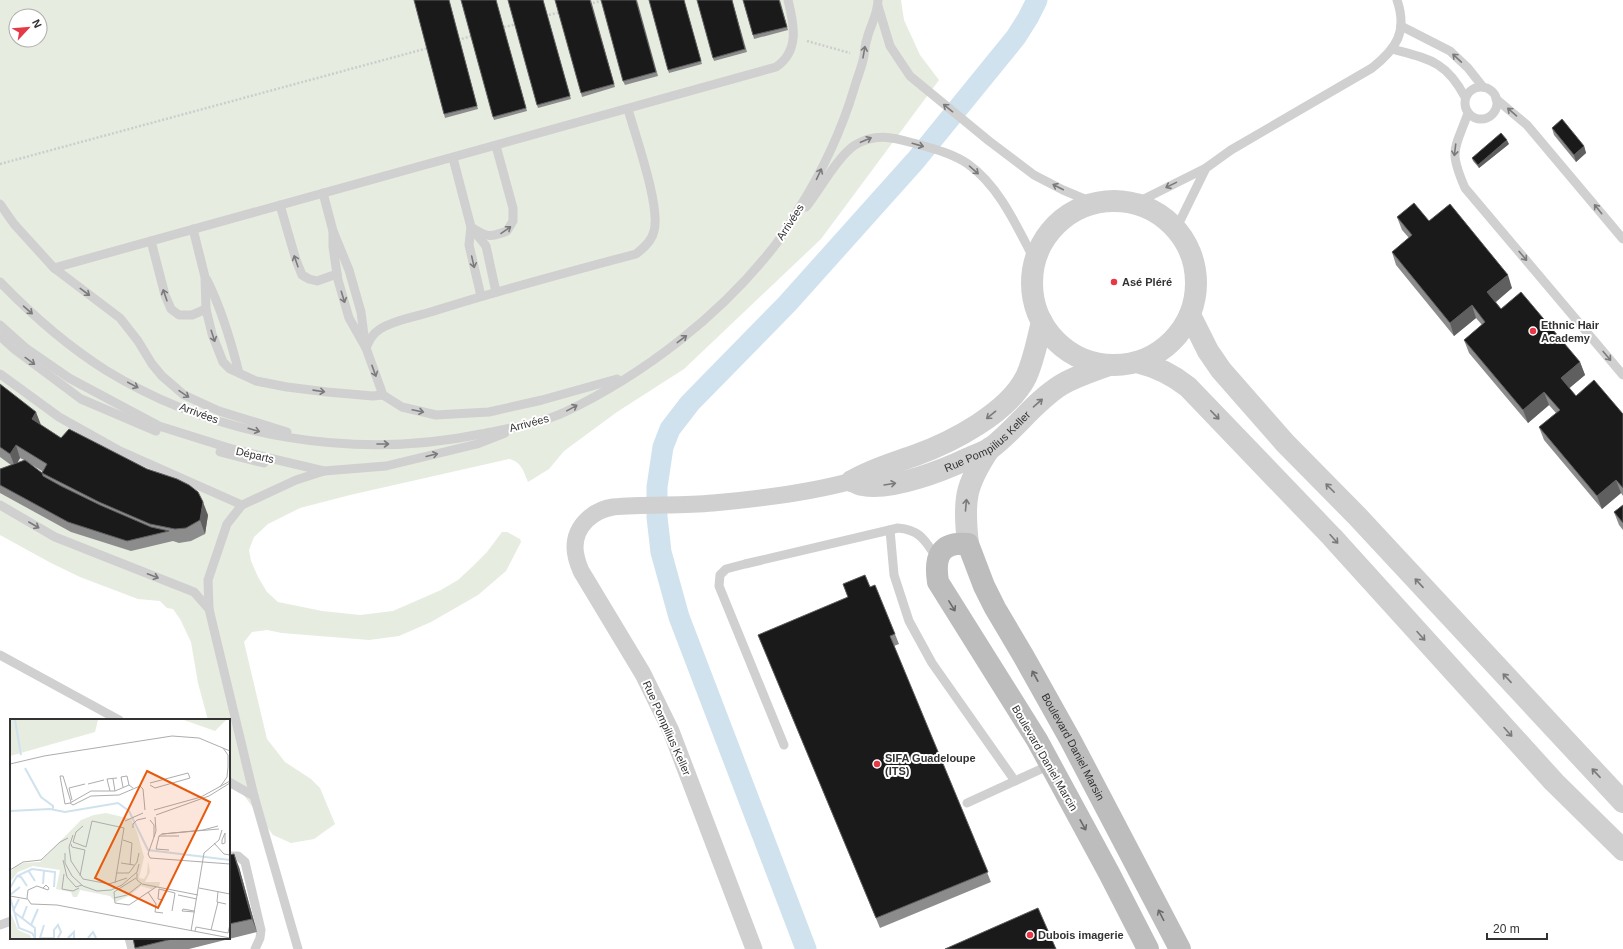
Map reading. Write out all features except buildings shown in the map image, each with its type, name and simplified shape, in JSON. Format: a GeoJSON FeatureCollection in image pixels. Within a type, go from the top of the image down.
{"type":"FeatureCollection","features":[{"type":"Feature","properties":{"kind":"main road"},"geometry":{"type":"LineString","coordinates":[[937,564],[942,549],[950,544],[968,544]]}},
{"type":"Feature","properties":{"kind":"main road","name":"Boulevard Daniel Marsin"},"geometry":{"type":"LineString","coordinates":[[968,544],[984,586],[995,608],[1071,741],[1180,949]]}},
{"type":"Feature","properties":{"kind":"main road","name":"Boulevard Daniel Marcin"},"geometry":{"type":"LineString","coordinates":[[937,564],[938,582],[944,593],[1037,740],[1109,873],[1148,949]]}},
{"type":"Feature","properties":{"kind":"street"},"geometry":{"type":"LineString","coordinates":[[1108,200],[1136,203],[1165,218],[1176,229],[1189,248],[1195,270],[1196,293],[1190,315],[1181,331],[1169,344],[1154,355],[1138,362],[1123,365],[1109,365],[1093,362],[1077,356],[1068,350],[1051,336],[1042,322],[1036,308],[1033,292],[1032,276],[1035,261],[1044,240],[1051,230],[1063,218],[1078,209],[1108,200]]}},
{"type":"Feature","properties":{"kind":"street"},"geometry":{"type":"LineString","coordinates":[[1190,315],[1208,351],[1221,370],[1285,443],[1357,516],[1623,802]]}},
{"type":"Feature","properties":{"kind":"street","name":"Rue Pompilius Keller"},"geometry":{"type":"LineString","coordinates":[[754,949],[671,731],[643,674],[581,571],[575,547],[577,534],[584,523],[594,513],[604,508],[634,505],[713,503],[837,485],[852,481],[878,468],[946,443],[988,418],[1015,394],[1025,379],[1032,360],[1042,322]]}},
{"type":"Feature","properties":{"kind":"street"},"geometry":{"type":"LineString","coordinates":[[1138,362],[1157,367],[1169,373],[1188,387],[1332,537],[1554,782],[1623,850]]}},
{"type":"Feature","properties":{"kind":"street","name":"Rue Pompilius Keller"},"geometry":{"type":"LineString","coordinates":[[852,481],[869,486],[895,483],[938,471],[990,448],[1034,407],[1061,385],[1074,378],[1109,365]]}},
{"type":"Feature","properties":{"kind":"street","name":"Boulevard Daniel Marsin"},"geometry":{"type":"LineString","coordinates":[[968,544],[965,520],[969,485],[976,470],[990,448]]}},
{"type":"Feature","properties":{"kind":"lane"},"geometry":{"type":"LineString","coordinates":[[54,268],[776,67],[786,59],[794,38],[794,22],[788,0]]}},
{"type":"Feature","properties":{"kind":"lane"},"geometry":{"type":"LineString","coordinates":[[1136,203],[1206,168],[1231,150],[1372,68],[1387,56],[1397,42],[1401,26],[1401,16],[1397,0]]}},
{"type":"Feature","properties":{"kind":"lane"},"geometry":{"type":"LineString","coordinates":[[878,3],[890,46],[910,76],[966,123],[1034,175],[1063,190],[1094,203]]}},
{"type":"Feature","properties":{"kind":"lane","name":"Arrivées"},"geometry":{"type":"LineString","coordinates":[[0,282],[24,307],[64,341],[107,371],[153,395],[201,416],[269,434],[338,444],[409,444],[458,438],[536,422],[564,412],[630,375],[690,332],[734,293],[777,242],[814,185],[844,122],[864,56],[866,39],[878,3]]}},
{"type":"Feature","properties":{"kind":"lane"},"geometry":{"type":"LineString","coordinates":[[1401,26],[1450,51],[1468,68],[1483,87],[1491,91],[1496,99],[1527,126],[1623,239]]}},
{"type":"Feature","properties":{"kind":"lane"},"geometry":{"type":"LineString","coordinates":[[1392,49],[1417,56],[1437,64],[1447,70],[1454,78],[1465,98]]}},
{"type":"Feature","properties":{"kind":"lane"},"geometry":{"type":"LineString","coordinates":[[1483,87],[1474,88],[1465,98],[1464,106],[1468,113],[1476,119],[1481,120],[1490,117],[1496,109],[1496,99]]}},
{"type":"Feature","properties":{"kind":"lane"},"geometry":{"type":"LineString","coordinates":[[366,348],[371,337],[379,329],[397,321],[433,312],[481,296],[636,254],[645,247],[653,237],[656,218],[645,167],[628,109]]}},
{"type":"Feature","properties":{"kind":"lane"},"geometry":{"type":"LineString","coordinates":[[1468,113],[1456,144],[1454,155],[1456,168],[1465,188],[1623,375]]}},
{"type":"Feature","properties":{"kind":"lane"},"geometry":{"type":"LineString","coordinates":[[777,242],[818,192],[834,168],[854,146],[870,138],[885,136],[940,151],[967,163],[983,177],[1002,201],[1035,261]]}},
{"type":"Feature","properties":{"kind":"lane"},"geometry":{"type":"LineString","coordinates":[[471,227],[480,233],[489,236],[507,231],[513,221],[514,208],[496,146]]}},
{"type":"Feature","properties":{"kind":"lane"},"geometry":{"type":"LineString","coordinates":[[453,158],[471,227],[469,245],[481,296]]}},
{"type":"Feature","properties":{"kind":"lane"},"geometry":{"type":"LineString","coordinates":[[1176,229],[1206,168]]}},
{"type":"Feature","properties":{"kind":"lane"},"geometry":{"type":"LineString","coordinates":[[323,193],[333,231],[349,270],[361,312],[366,348]]}},
{"type":"Feature","properties":{"kind":"lane"},"geometry":{"type":"LineString","coordinates":[[0,204],[14,224],[54,268],[120,318],[138,341],[152,364],[162,376],[184,395],[219,411],[313,440]]}},
{"type":"Feature","properties":{"kind":"lane"},"geometry":{"type":"LineString","coordinates":[[280,205],[296,260],[302,275],[317,281],[337,274]]}},
{"type":"Feature","properties":{"kind":"lane"},"geometry":{"type":"LineString","coordinates":[[471,227],[486,246],[496,292]]}},
{"type":"Feature","properties":{"kind":"lane"},"geometry":{"type":"LineString","coordinates":[[193,229],[205,277],[206,309],[212,334],[223,362],[230,369],[256,382],[327,392],[373,396],[383,395]]}},
{"type":"Feature","properties":{"kind":"lane"},"geometry":{"type":"LineString","coordinates":[[333,231],[333,247],[337,274],[349,318],[366,348],[383,395],[402,407],[436,415],[489,412],[542,400],[630,375]]}},
{"type":"Feature","properties":{"kind":"lane"},"geometry":{"type":"LineString","coordinates":[[151,241],[165,295],[171,309],[179,315],[192,315],[206,309]]}},
{"type":"Feature","properties":{"kind":"lane"},"geometry":{"type":"LineString","coordinates":[[205,277],[216,299],[225,324],[239,374]]}},
{"type":"Feature","properties":{"kind":"lane","name":"Départs"},"geometry":{"type":"LineString","coordinates":[[0,325],[27,349],[69,378],[158,426],[232,449],[324,471],[386,466],[477,444],[536,422]]}},
{"type":"Feature","properties":{"kind":"lane"},"geometry":{"type":"LineString","coordinates":[[0,336],[14,349],[81,399],[159,432],[234,457],[294,470],[324,471]]}},
{"type":"Feature","properties":{"kind":"lane"},"geometry":{"type":"LineString","coordinates":[[0,374],[59,417],[118,450],[242,505]]}},
{"type":"Feature","properties":{"kind":"lane"},"geometry":{"type":"LineString","coordinates":[[298,949],[254,796],[209,609],[208,580],[227,524],[242,505],[296,480],[324,471]]}},
{"type":"Feature","properties":{"kind":"lane"},"geometry":{"type":"LineString","coordinates":[[0,505],[55,537],[194,592],[209,609]]}},
{"type":"Feature","properties":{"kind":"lane"},"geometry":{"type":"LineString","coordinates":[[784,745],[719,586],[720,575],[726,569],[898,528],[910,529],[918,533],[924,539],[937,564]]}},
{"type":"Feature","properties":{"kind":"lane"},"geometry":{"type":"LineString","coordinates":[[890,530],[894,574],[909,621],[932,663],[1015,781]]}},
{"type":"Feature","properties":{"kind":"lane"},"geometry":{"type":"LineString","coordinates":[[0,655],[117,719]]}},
{"type":"Feature","properties":{"kind":"lane"},"geometry":{"type":"LineString","coordinates":[[967,803],[1050,765]]}},
{"type":"Feature","properties":{"kind":"lane"},"geometry":{"type":"LineString","coordinates":[[230,783],[254,796]]}},
{"type":"Feature","properties":{"kind":"lane"},"geometry":{"type":"LineString","coordinates":[[230,856],[238,856],[245,862],[261,930],[260,938],[255,949]]}},
{"type":"Feature","properties":{"kind":"lane"},"geometry":{"type":"LineString","coordinates":[[0,925],[10,921]]}},
{"type":"Feature","properties":{"kind":"lane"},"geometry":{"type":"LineString","coordinates":[[129,939],[132,949]]}},
{"type":"Feature","properties":{"kind":"path"},"geometry":{"type":"LineString","coordinates":[[584,5],[604,0]]}},
{"type":"Feature","properties":{"kind":"path"},"geometry":{"type":"LineString","coordinates":[[542,17],[564,11]]}},
{"type":"Feature","properties":{"kind":"path"},"geometry":{"type":"LineString","coordinates":[[497,29],[519,23]]}},
{"type":"Feature","properties":{"kind":"path"},"geometry":{"type":"LineString","coordinates":[[452,41],[474,35]]}},
{"type":"Feature","properties":{"kind":"path"},"geometry":{"type":"LineString","coordinates":[[794,38],[864,56]]}},
{"type":"Feature","properties":{"kind":"path"},"geometry":{"type":"LineString","coordinates":[[0,164],[430,47]]}},
{"type":"Feature","properties":{"kind":"shaded area"},"geometry":{"type":"Polygon","coordinates":[[[0,0],[901,0],[904,20],[920,55],[939,80],[821,239],[684,369],[617,412],[564,451],[549,469],[528,482],[519,465],[513,460],[509,459],[350,495],[300,508],[268,524],[254,537],[249,550],[251,561],[267,592],[278,602],[322,611],[360,615],[393,611],[441,590],[458,580],[472,567],[487,552],[502,532],[507,532],[520,539],[521,542],[506,571],[478,595],[431,622],[399,636],[369,640],[282,633],[267,630],[252,632],[244,642],[267,739],[285,762],[311,779],[320,788],[335,824],[314,839],[291,843],[273,835],[230,776],[230,719],[208,719],[198,683],[191,642],[180,619],[173,609],[167,608],[160,601],[138,599],[80,577],[0,535],[0,0]]]}},
{"type":"Feature","properties":{"kind":"waterway"},"geometry":{"type":"LineString","coordinates":[[806,949],[679,617],[661,552],[657,517],[657,487],[663,447],[670,429],[690,403],[787,304],[916,160],[1016,37],[1037,0]]}},
{"type":"Feature","properties":{"kind":"place","name":"Asé Pléré"},"geometry":{"type":"Point","coordinates":[1114,282]}},
{"type":"Feature","properties":{"kind":"place","name":"Ethnic Hair Academy"},"geometry":{"type":"Point","coordinates":[1533,331]}},
{"type":"Feature","properties":{"kind":"place","name":"SIFA Guadeloupe (ITS)"},"geometry":{"type":"Point","coordinates":[877,764]}},
{"type":"Feature","properties":{"kind":"place","name":"Dubois imagerie"},"geometry":{"type":"Point","coordinates":[1030,935]}}]}
